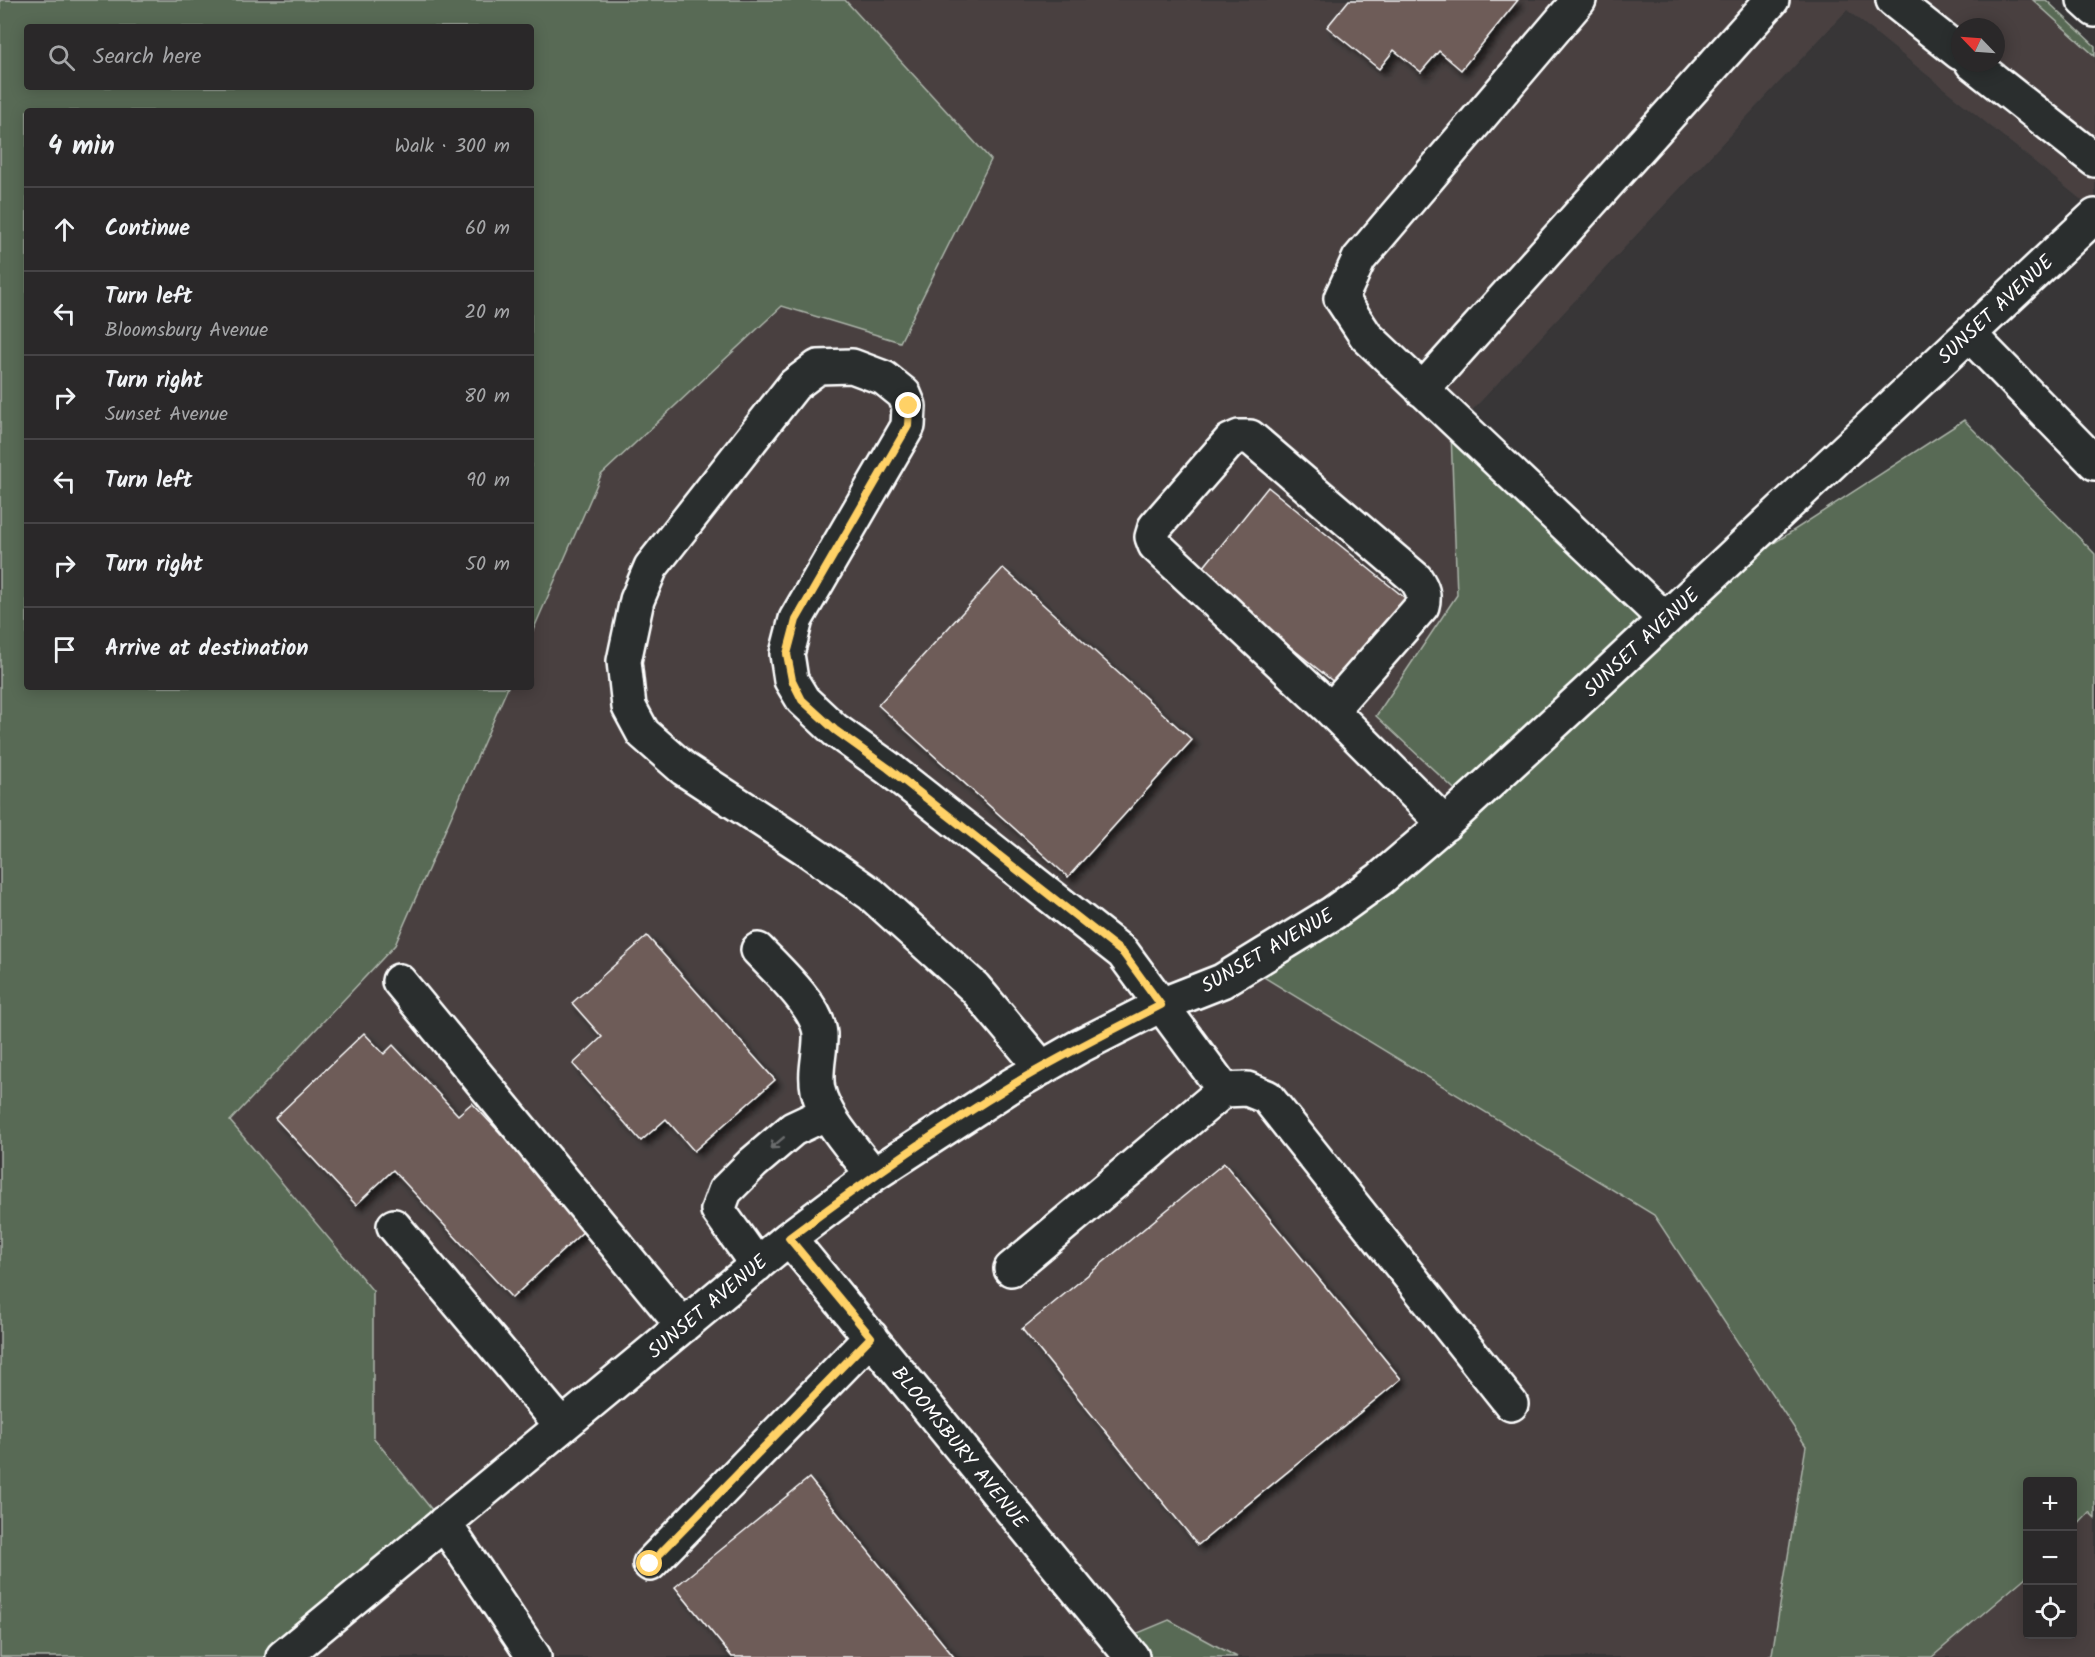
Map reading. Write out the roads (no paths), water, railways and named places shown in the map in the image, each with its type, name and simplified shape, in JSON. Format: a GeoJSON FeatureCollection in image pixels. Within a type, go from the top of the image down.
{"type":"FeatureCollection","features":[{"type":"Feature","properties":{"kind":"street"},"geometry":{"type":"LineString","coordinates":[[1579,0],[1359,259],[1341,298],[1365,336],[1665,619]]}},
{"type":"Feature","properties":{"kind":"street"},"geometry":{"type":"LineString","coordinates":[[1422,390],[1772,0]]}},
{"type":"Feature","properties":{"kind":"street"},"geometry":{"type":"LineString","coordinates":[[1893,0],[1951,46]]}},
{"type":"Feature","properties":{"kind":"street"},"geometry":{"type":"LineString","coordinates":[[2084,0],[2095,10]]}},
{"type":"Feature","properties":{"kind":"street"},"geometry":{"type":"LineString","coordinates":[[1983,72],[2095,160]]}},
{"type":"Feature","properties":{"kind":"street","name":"SUNSET AVENUE"},"geometry":{"type":"LineString","coordinates":[[283,1657],[789,1238],[873,1174],[1042,1068],[1161,1005],[1222,981],[1333,913],[1380,879],[1445,824],[2095,216]]}},
{"type":"Feature","properties":{"kind":"street"},"geometry":{"type":"LineString","coordinates":[[1969,334],[2095,464]]}},
{"type":"Feature","properties":{"kind":"street"},"geometry":{"type":"LineString","coordinates":[[1042,1068],[974,987],[872,894],[684,769],[643,733],[629,707],[624,661],[636,600],[651,567],[794,386],[818,367],[852,366],[884,378],[904,394],[909,406],[908,426],[796,620],[787,654],[792,680],[802,700],[835,730],[888,768],[1123,953],[1224,1090]]}},
{"type":"Feature","properties":{"kind":"street"},"geometry":{"type":"LineString","coordinates":[[1331,710],[1422,606],[1424,598],[1422,588],[1416,579],[1250,436],[1239,437],[1230,441],[1155,527],[1152,537],[1155,545],[1331,710],[1445,824]]}},
{"type":"Feature","properties":{"kind":"street"},"geometry":{"type":"LineString","coordinates":[[758,950],[805,1000],[820,1032],[817,1061],[818,1089],[827,1113],[873,1174]]}},
{"type":"Feature","properties":{"kind":"street"},"geometry":{"type":"LineString","coordinates":[[399,981],[683,1326]]}},
{"type":"Feature","properties":{"kind":"street"},"geometry":{"type":"LineString","coordinates":[[1011,1269],[1224,1090],[1247,1089],[1267,1097],[1510,1404]]}},
{"type":"Feature","properties":{"kind":"street"},"geometry":{"type":"LineString","coordinates":[[757,1265],[718,1210],[726,1191],[753,1163],[793,1130],[827,1113]]}},
{"type":"Feature","properties":{"kind":"street"},"geometry":{"type":"LineString","coordinates":[[394,1226],[562,1426]]}},
{"type":"Feature","properties":{"kind":"street","name":"BLOOMSBURY AVENUE"},"geometry":{"type":"LineString","coordinates":[[789,1238],[1132,1657]]}},
{"type":"Feature","properties":{"kind":"street"},"geometry":{"type":"LineString","coordinates":[[650,1564],[871,1337]]}},
{"type":"Feature","properties":{"kind":"street"},"geometry":{"type":"LineString","coordinates":[[444,1523],[534,1657]]}}]}
